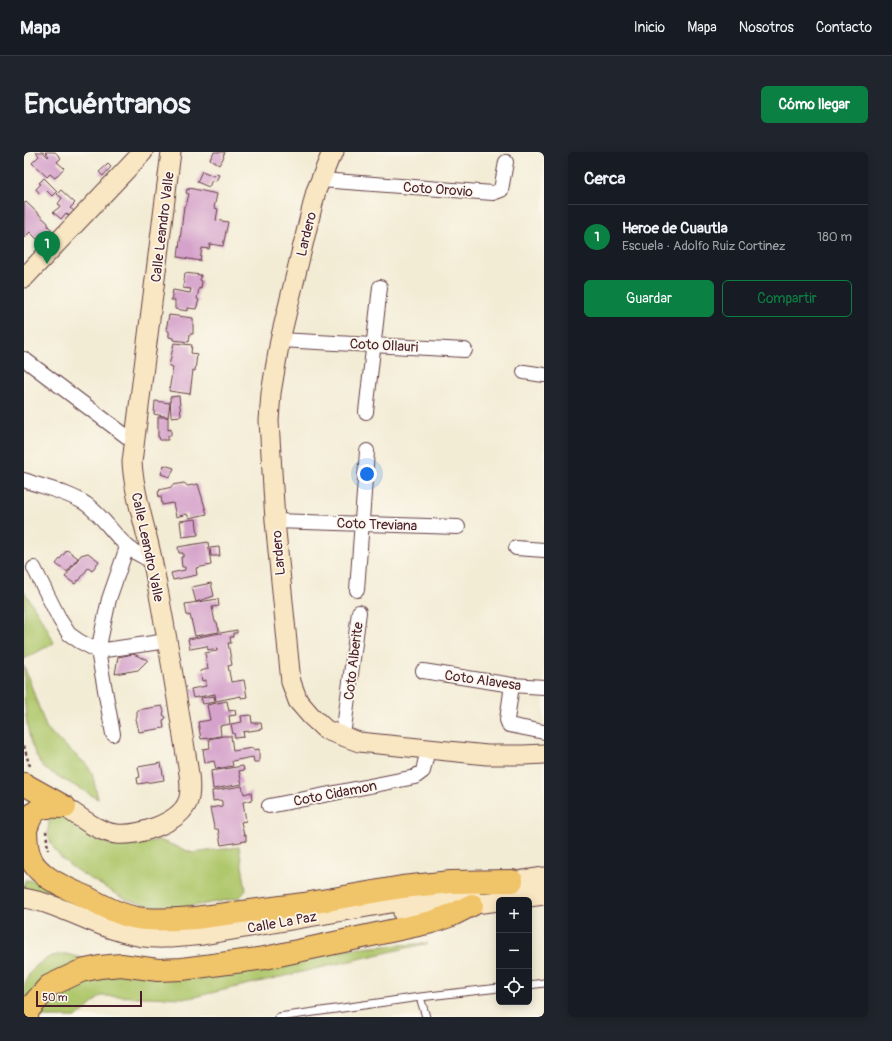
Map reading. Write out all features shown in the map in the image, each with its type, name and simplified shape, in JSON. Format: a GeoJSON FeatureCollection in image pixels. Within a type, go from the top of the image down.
{"type":"FeatureCollection","features":[{"type":"Feature","properties":{"kind":"highway"},"geometry":{"type":"LineString","coordinates":[[31,778],[59,807]]}},
{"type":"Feature","properties":{"kind":"highway"},"geometry":{"type":"LineString","coordinates":[[59,807],[42,808],[34,812],[25,822],[27,847],[30,859],[36,868],[48,877],[75,892],[111,909],[136,918],[195,918],[304,904],[402,887],[451,882],[509,891]]}},
{"type":"Feature","properties":{"kind":"highway"},"geometry":{"type":"LineString","coordinates":[[27,1017],[28,1010],[49,986],[81,971],[121,965],[158,970],[182,969],[265,958],[419,925],[452,915],[472,904]]}},
{"type":"Feature","properties":{"kind":"street"},"geometry":{"type":"LineString","coordinates":[[24,278],[143,152]]}},
{"type":"Feature","properties":{"kind":"street","name":"Calle Leandro Valle"},"geometry":{"type":"LineString","coordinates":[[59,807],[101,830],[116,834],[130,833],[149,830],[176,817],[183,810],[189,796],[189,774],[167,641],[153,562],[133,478],[132,462],[171,152]]}},
{"type":"Feature","properties":{"kind":"street","name":"Lardero"},"geometry":{"type":"LineString","coordinates":[[334,152],[330,157],[316,191],[280,340],[271,393],[269,421],[275,521],[290,682],[298,701],[326,730],[359,742],[487,755],[524,756],[544,754]]}},
{"type":"Feature","properties":{"kind":"street","name":"Coto Orovio"},"geometry":{"type":"LineString","coordinates":[[321,180],[493,194],[500,190],[506,162]]}},
{"type":"Feature","properties":{"kind":"street"},"geometry":{"type":"LineString","coordinates":[[366,412],[380,287]]}},
{"type":"Feature","properties":{"kind":"street","name":"Coto Ollauri"},"geometry":{"type":"LineString","coordinates":[[280,340],[465,350]]}},
{"type":"Feature","properties":{"kind":"street"},"geometry":{"type":"LineString","coordinates":[[24,359],[134,442]]}},
{"type":"Feature","properties":{"kind":"street"},"geometry":{"type":"LineString","coordinates":[[524,372],[544,375]]}},
{"type":"Feature","properties":{"kind":"street"},"geometry":{"type":"LineString","coordinates":[[357,590],[367,451]]}},
{"type":"Feature","properties":{"kind":"street"},"geometry":{"type":"LineString","coordinates":[[24,480],[68,494],[86,504],[96,512],[127,547],[153,562]]}},
{"type":"Feature","properties":{"kind":"street","name":"Coto Treviana"},"geometry":{"type":"LineString","coordinates":[[275,521],[458,527]]}},
{"type":"Feature","properties":{"kind":"street"},"geometry":{"type":"LineString","coordinates":[[113,734],[98,651],[109,599],[127,547]]}},
{"type":"Feature","properties":{"kind":"street"},"geometry":{"type":"LineString","coordinates":[[516,548],[544,550]]}},
{"type":"Feature","properties":{"kind":"street"},"geometry":{"type":"LineString","coordinates":[[34,568],[60,620],[69,634],[79,641],[98,651],[167,641]]}},
{"type":"Feature","properties":{"kind":"street","name":"Coto Alberite"},"geometry":{"type":"LineString","coordinates":[[343,736],[359,612]]}},
{"type":"Feature","properties":{"kind":"street","name":"Coto Alavesa"},"geometry":{"type":"LineString","coordinates":[[423,671],[512,685],[544,687]]}},
{"type":"Feature","properties":{"kind":"street"},"geometry":{"type":"LineString","coordinates":[[512,685],[507,720],[509,725],[544,732]]}},
{"type":"Feature","properties":{"kind":"street","name":"Coto Cidamon"},"geometry":{"type":"LineString","coordinates":[[269,806],[415,777],[423,771],[428,749]]}},
{"type":"Feature","properties":{"kind":"street","name":"Calle La Paz"},"geometry":{"type":"LineString","coordinates":[[24,898],[49,903],[125,934],[148,938],[170,938],[203,935],[401,908],[509,891],[544,877]]}},
{"type":"Feature","properties":{"kind":"street","name":"Calle La Paz"},"geometry":{"type":"LineString","coordinates":[[509,891],[544,895]]}},
{"type":"Feature","properties":{"kind":"street","name":"Calle La Paz"},"geometry":{"type":"LineString","coordinates":[[24,906],[44,911],[130,944],[166,947],[206,944],[401,908],[496,901]]}},
{"type":"Feature","properties":{"kind":"lane"},"geometry":{"type":"LineString","coordinates":[[532,985],[544,983]]}},
{"type":"Feature","properties":{"kind":"lane"},"geometry":{"type":"LineString","coordinates":[[279,1017],[420,997],[496,988]]}},
{"type":"Feature","properties":{"kind":"lane"},"geometry":{"type":"LineString","coordinates":[[420,997],[426,1017]]}},
{"type":"Feature","properties":{"kind":"path"},"geometry":{"type":"LineString","coordinates":[[24,746],[31,778]]}},
{"type":"Feature","properties":{"kind":"path"},"geometry":{"type":"LineString","coordinates":[[50,856],[46,841],[46,817],[59,807]]}},
{"type":"Feature","properties":{"kind":"green space"},"geometry":{"type":"Polygon","coordinates":[[[24,591],[47,628],[54,643],[24,659],[24,591]]]}},
{"type":"Feature","properties":{"kind":"green space"},"geometry":{"type":"Polygon","coordinates":[[[24,666],[46,727],[56,738],[86,764],[92,773],[98,799],[45,769],[38,759],[29,735],[25,707],[24,666]]]}},
{"type":"Feature","properties":{"kind":"green space"},"geometry":{"type":"Polygon","coordinates":[[[59,812],[98,839],[112,845],[128,846],[159,840],[193,853],[239,847],[246,890],[239,898],[181,907],[161,907],[139,903],[124,898],[75,869],[55,850],[48,833],[48,826],[51,815],[59,812]]]}},
{"type":"Feature","properties":{"kind":"green space"},"geometry":{"type":"Polygon","coordinates":[[[25,880],[41,881],[81,904],[53,895],[27,890],[24,888],[25,880]]]}},
{"type":"Feature","properties":{"kind":"green space"},"geometry":{"type":"Polygon","coordinates":[[[428,943],[189,998],[101,996],[77,1017],[24,1017],[24,989],[29,975],[45,960],[59,955],[66,954],[157,978],[318,951],[428,943]]]}},
{"type":"Feature","properties":{"kind":"building"},"geometry":{"type":"Polygon","coordinates":[[[36,152],[43,152],[48,157],[49,156],[45,152],[55,152],[61,158],[57,162],[64,168],[55,178],[50,174],[47,177],[32,163],[39,156],[36,152]]]}},
{"type":"Feature","properties":{"kind":"building"},"geometry":{"type":"Polygon","coordinates":[[[214,152],[225,152],[219,165],[210,159],[214,152]]]}},
{"type":"Feature","properties":{"kind":"building"},"geometry":{"type":"Polygon","coordinates":[[[108,164],[111,167],[103,176],[99,172],[108,164]]]}},
{"type":"Feature","properties":{"kind":"building"},"geometry":{"type":"Polygon","coordinates":[[[202,171],[214,176],[216,174],[219,175],[216,181],[212,180],[209,187],[197,182],[202,171]]]}},
{"type":"Feature","properties":{"kind":"building"},"geometry":{"type":"Polygon","coordinates":[[[44,178],[57,191],[52,196],[45,189],[40,194],[36,189],[44,178]]]}},
{"type":"Feature","properties":{"kind":"building"},"geometry":{"type":"Polygon","coordinates":[[[189,188],[217,194],[214,208],[218,209],[216,220],[228,222],[223,246],[210,244],[209,249],[202,248],[200,261],[178,257],[184,206],[186,206],[189,194],[186,193],[187,189],[189,190],[189,188]]]}},
{"type":"Feature","properties":{"kind":"building"},"geometry":{"type":"Polygon","coordinates":[[[61,190],[75,203],[70,208],[74,211],[69,216],[66,213],[61,219],[53,212],[61,206],[58,204],[62,198],[57,194],[61,190]]]}},
{"type":"Feature","properties":{"kind":"building"},"geometry":{"type":"Polygon","coordinates":[[[26,202],[48,223],[48,226],[54,232],[42,244],[30,232],[24,238],[24,203],[26,202]]]}},
{"type":"Feature","properties":{"kind":"building"},"geometry":{"type":"Polygon","coordinates":[[[185,273],[201,275],[200,280],[202,281],[201,289],[199,288],[197,299],[199,300],[196,309],[188,308],[188,311],[175,309],[175,300],[171,300],[173,290],[190,293],[191,289],[183,288],[185,273]]]}},
{"type":"Feature","properties":{"kind":"building"},"geometry":{"type":"Polygon","coordinates":[[[169,315],[193,318],[193,334],[190,334],[189,342],[173,340],[173,338],[169,337],[169,331],[166,330],[169,315]]]}},
{"type":"Feature","properties":{"kind":"building"},"geometry":{"type":"Polygon","coordinates":[[[174,343],[192,345],[191,353],[197,354],[190,394],[169,391],[173,367],[169,366],[174,343]]]}},
{"type":"Feature","properties":{"kind":"building"},"geometry":{"type":"Polygon","coordinates":[[[179,396],[181,416],[171,417],[170,397],[179,396]]]}},
{"type":"Feature","properties":{"kind":"building"},"geometry":{"type":"Polygon","coordinates":[[[155,401],[170,403],[168,417],[154,414],[155,401]]]}},
{"type":"Feature","properties":{"kind":"building"},"geometry":{"type":"Polygon","coordinates":[[[158,417],[168,417],[168,430],[171,429],[171,436],[168,436],[168,440],[160,440],[158,437],[158,417]]]}},
{"type":"Feature","properties":{"kind":"building"},"geometry":{"type":"Polygon","coordinates":[[[164,465],[174,468],[170,477],[161,474],[164,465]]]}},
{"type":"Feature","properties":{"kind":"building"},"geometry":{"type":"Polygon","coordinates":[[[184,483],[188,486],[198,484],[207,514],[189,518],[187,514],[176,517],[173,503],[162,505],[161,496],[159,497],[158,492],[160,491],[159,490],[172,487],[172,485],[184,483]]]}},
{"type":"Feature","properties":{"kind":"building"},"geometry":{"type":"Polygon","coordinates":[[[196,519],[198,535],[182,537],[180,521],[196,519]]]}},
{"type":"Feature","properties":{"kind":"building"},"geometry":{"type":"Polygon","coordinates":[[[208,542],[211,565],[196,568],[197,575],[173,580],[171,573],[185,570],[185,567],[182,567],[181,557],[183,557],[183,553],[179,553],[178,547],[208,542]]]}},
{"type":"Feature","properties":{"kind":"building"},"geometry":{"type":"Polygon","coordinates":[[[219,547],[220,556],[211,556],[210,548],[219,547]]]}},
{"type":"Feature","properties":{"kind":"building"},"geometry":{"type":"Polygon","coordinates":[[[67,550],[78,558],[67,572],[56,564],[67,550]]]}},
{"type":"Feature","properties":{"kind":"building"},"geometry":{"type":"Polygon","coordinates":[[[88,553],[99,561],[92,571],[88,568],[79,581],[78,580],[75,584],[65,577],[81,555],[88,553]]]}},
{"type":"Feature","properties":{"kind":"building"},"geometry":{"type":"Polygon","coordinates":[[[211,583],[214,596],[196,602],[192,587],[211,583]]]}},
{"type":"Feature","properties":{"kind":"building"},"geometry":{"type":"Polygon","coordinates":[[[218,599],[219,606],[212,607],[219,632],[195,636],[190,615],[187,616],[185,604],[218,599]]]}},
{"type":"Feature","properties":{"kind":"building"},"geometry":{"type":"Polygon","coordinates":[[[237,630],[237,633],[233,633],[233,637],[230,637],[231,643],[228,643],[232,665],[228,666],[231,682],[244,680],[247,697],[241,698],[241,696],[216,701],[215,694],[193,698],[191,689],[206,686],[206,680],[202,681],[200,671],[208,669],[205,653],[217,651],[217,648],[208,650],[207,646],[190,649],[188,639],[237,630]]]}},
{"type":"Feature","properties":{"kind":"building"},"geometry":{"type":"Polygon","coordinates":[[[133,654],[148,660],[138,670],[115,674],[118,657],[133,654]]]}},
{"type":"Feature","properties":{"kind":"building"},"geometry":{"type":"Polygon","coordinates":[[[214,696],[215,702],[203,704],[201,698],[214,696]]]}},
{"type":"Feature","properties":{"kind":"building"},"geometry":{"type":"Polygon","coordinates":[[[227,701],[229,711],[235,710],[236,715],[229,716],[230,724],[220,726],[221,736],[201,739],[198,722],[210,720],[207,705],[227,701]]]}},
{"type":"Feature","properties":{"kind":"building"},"geometry":{"type":"Polygon","coordinates":[[[162,706],[164,711],[163,715],[166,717],[163,720],[164,728],[139,732],[136,719],[137,710],[162,706]]]}},
{"type":"Feature","properties":{"kind":"building"},"geometry":{"type":"Polygon","coordinates":[[[251,715],[252,723],[261,723],[262,729],[243,732],[244,737],[235,738],[231,724],[242,722],[241,716],[251,715]]]}},
{"type":"Feature","properties":{"kind":"building"},"geometry":{"type":"Polygon","coordinates":[[[231,736],[233,751],[253,748],[253,750],[259,749],[259,762],[254,762],[253,757],[232,761],[233,766],[216,769],[214,761],[205,763],[203,749],[210,748],[209,739],[231,736]]]}},
{"type":"Feature","properties":{"kind":"building"},"geometry":{"type":"Polygon","coordinates":[[[161,763],[164,780],[138,784],[137,778],[140,777],[138,767],[161,763]]]}},
{"type":"Feature","properties":{"kind":"building"},"geometry":{"type":"Polygon","coordinates":[[[243,766],[244,770],[239,771],[242,784],[213,789],[211,771],[243,766]]]}},
{"type":"Feature","properties":{"kind":"building"},"geometry":{"type":"Polygon","coordinates":[[[242,786],[244,794],[251,792],[252,800],[243,802],[246,821],[241,822],[244,835],[246,835],[246,841],[221,845],[218,829],[215,829],[214,827],[210,808],[222,806],[222,801],[213,801],[212,791],[242,786]]]}},
{"type":"Feature","properties":{"kind":"place","name":"Heroe de Cuautla"},"geometry":{"type":"Point","coordinates":[47,264]}}]}
